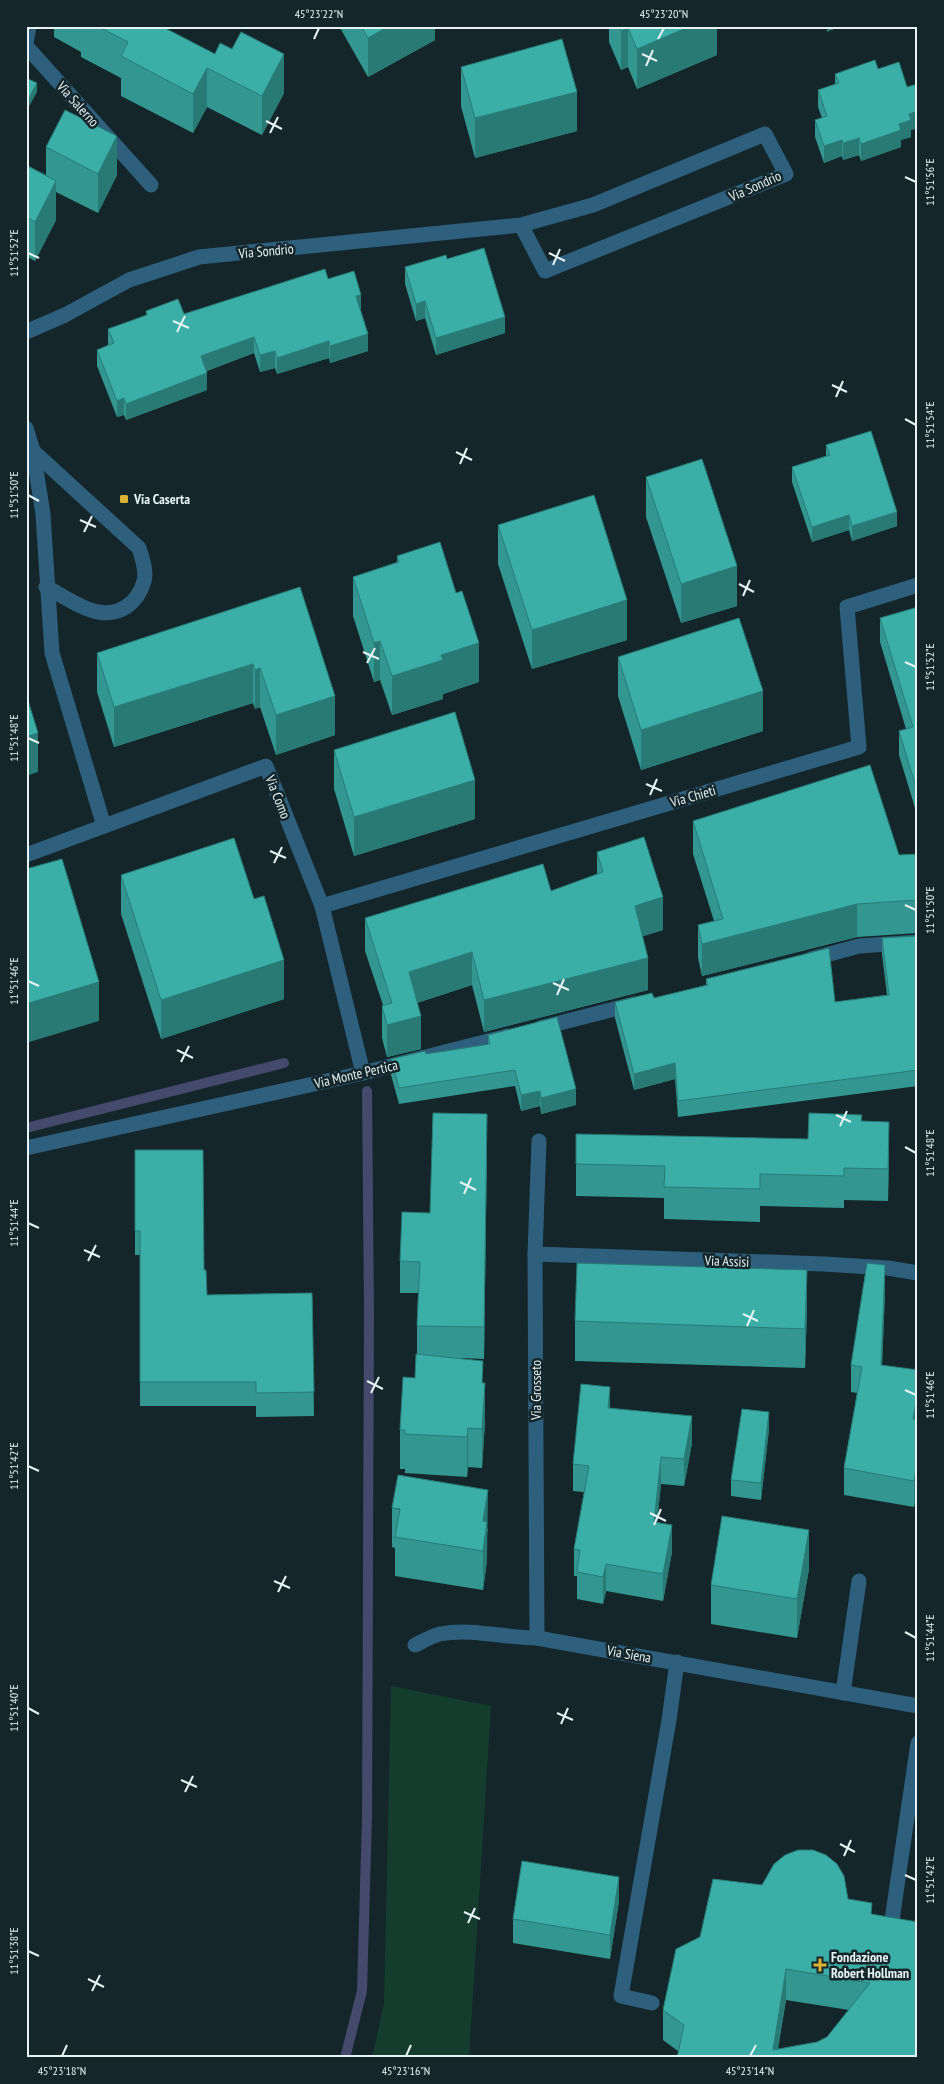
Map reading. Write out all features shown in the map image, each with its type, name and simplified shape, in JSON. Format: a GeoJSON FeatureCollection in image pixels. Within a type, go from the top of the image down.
{"type":"FeatureCollection","features":[{"type":"Feature","properties":{"kind":"street","name":"Via Salerno"},"geometry":{"type":"LineString","coordinates":[[29,26],[26,45],[151,185]]}},
{"type":"Feature","properties":{"kind":"street","name":"Via Sondrio"},"geometry":{"type":"LineString","coordinates":[[26,332],[65,315],[128,280],[200,257],[521,226],[592,205],[765,134],[786,174],[545,270],[521,226]]}},
{"type":"Feature","properties":{"kind":"street"},"geometry":{"type":"LineString","coordinates":[[26,428],[33,451],[42,514],[52,653],[104,826]]}},
{"type":"Feature","properties":{"kind":"street"},"geometry":{"type":"LineString","coordinates":[[33,451],[139,548],[144,565],[145,580],[133,603],[117,612],[97,612],[46,587]]}},
{"type":"Feature","properties":{"kind":"street","name":"Via Chieti"},"geometry":{"type":"LineString","coordinates":[[322,906],[858,747],[847,607],[918,585]]}},
{"type":"Feature","properties":{"kind":"street","name":"Via Como"},"geometry":{"type":"LineString","coordinates":[[26,855],[266,766],[322,906],[363,1073]]}},
{"type":"Feature","properties":{"kind":"street"},"geometry":{"type":"LineString","coordinates":[[792,964],[859,946],[918,942]]}},
{"type":"Feature","properties":{"kind":"street","name":"Via Monte Pertica"},"geometry":{"type":"LineString","coordinates":[[26,1148],[363,1073],[649,1000]]}},
{"type":"Feature","properties":{"kind":"street","name":"Via Grosseto"},"geometry":{"type":"LineString","coordinates":[[537,1638],[535,1254],[540,1142]]}},
{"type":"Feature","properties":{"kind":"street","name":"Via Assisi"},"geometry":{"type":"LineString","coordinates":[[535,1254],[824,1264],[888,1268],[918,1273]]}},
{"type":"Feature","properties":{"kind":"street"},"geometry":{"type":"LineString","coordinates":[[843,1693],[859,1581]]}},
{"type":"Feature","properties":{"kind":"street","name":"Via Siena"},"geometry":{"type":"LineString","coordinates":[[415,1645],[438,1634],[462,1631],[508,1638],[537,1638],[918,1706]]}},
{"type":"Feature","properties":{"kind":"street"},"geometry":{"type":"LineString","coordinates":[[652,2003],[620,1996],[669,1720],[677,1662]]}},
{"type":"Feature","properties":{"kind":"street"},"geometry":{"type":"LineString","coordinates":[[892,1920],[918,1743]]}},
{"type":"Feature","properties":{"kind":"green space"},"geometry":{"type":"Polygon","coordinates":[[[391,1686],[491,1706],[469,2058],[372,2058],[384,2003],[391,1686]]]}},
{"type":"Feature","properties":{"kind":"building"},"geometry":{"type":"Polygon","coordinates":[[[97,26],[161,26],[215,54],[220,43],[232,49],[241,32],[284,54],[262,96],[207,68],[193,94],[121,56],[128,42],[97,26]]]}},
{"type":"Feature","properties":{"kind":"building"},"geometry":{"type":"Polygon","coordinates":[[[361,26],[389,26],[368,38],[361,26]]]}},
{"type":"Feature","properties":{"kind":"building"},"geometry":{"type":"Polygon","coordinates":[[[619,26],[691,26],[637,49],[628,28],[621,31],[619,26]]]}},
{"type":"Feature","properties":{"kind":"building"},"geometry":{"type":"Polygon","coordinates":[[[562,39],[577,92],[475,118],[461,67],[562,39]]]}},
{"type":"Feature","properties":{"kind":"building"},"geometry":{"type":"Polygon","coordinates":[[[875,60],[878,69],[899,62],[907,87],[918,84],[918,111],[909,114],[911,120],[899,124],[901,130],[861,144],[859,138],[843,143],[842,140],[824,146],[815,120],[827,116],[818,90],[839,83],[835,74],[875,60]]]}},
{"type":"Feature","properties":{"kind":"building"},"geometry":{"type":"Polygon","coordinates":[[[26,78],[37,83],[26,104],[26,78]]]}},
{"type":"Feature","properties":{"kind":"building"},"geometry":{"type":"Polygon","coordinates":[[[65,110],[117,136],[98,174],[46,147],[65,110]]]}},
{"type":"Feature","properties":{"kind":"building"},"geometry":{"type":"Polygon","coordinates":[[[26,165],[56,181],[35,222],[26,217],[26,165]]]}},
{"type":"Feature","properties":{"kind":"building"},"geometry":{"type":"Polygon","coordinates":[[[484,248],[505,317],[436,338],[425,301],[416,304],[405,267],[446,255],[447,259],[484,248]]]}},
{"type":"Feature","properties":{"kind":"building"},"geometry":{"type":"Polygon","coordinates":[[[325,269],[328,279],[354,271],[361,295],[356,296],[368,334],[330,346],[329,341],[277,358],[275,351],[260,355],[254,337],[201,356],[207,373],[126,404],[124,398],[117,401],[97,350],[114,343],[108,329],[147,315],[146,311],[178,299],[184,314],[325,269]]]}},
{"type":"Feature","properties":{"kind":"building"},"geometry":{"type":"Polygon","coordinates":[[[871,431],[897,512],[852,526],[849,515],[812,527],[792,467],[830,455],[826,445],[871,431]]]}},
{"type":"Feature","properties":{"kind":"building"},"geometry":{"type":"Polygon","coordinates":[[[702,459],[737,566],[681,584],[646,477],[702,459]]]}},
{"type":"Feature","properties":{"kind":"building"},"geometry":{"type":"Polygon","coordinates":[[[594,495],[627,600],[532,630],[498,525],[594,495]]]}},
{"type":"Feature","properties":{"kind":"building"},"geometry":{"type":"Polygon","coordinates":[[[440,542],[456,593],[462,591],[479,643],[441,655],[443,660],[392,676],[380,641],[374,643],[353,577],[399,562],[397,556],[440,542]]]}},
{"type":"Feature","properties":{"kind":"building"},"geometry":{"type":"Polygon","coordinates":[[[300,587],[335,696],[276,715],[260,668],[255,670],[253,664],[114,707],[97,653],[300,587]]]}},
{"type":"Feature","properties":{"kind":"building"},"geometry":{"type":"Polygon","coordinates":[[[918,607],[918,784],[915,784],[899,731],[913,727],[880,618],[918,607]]]}},
{"type":"Feature","properties":{"kind":"building"},"geometry":{"type":"Polygon","coordinates":[[[739,618],[763,691],[641,730],[618,657],[739,618]]]}},
{"type":"Feature","properties":{"kind":"building"},"geometry":{"type":"Polygon","coordinates":[[[26,694],[38,733],[26,737],[26,694]]]}},
{"type":"Feature","properties":{"kind":"building"},"geometry":{"type":"Polygon","coordinates":[[[455,712],[475,780],[354,817],[334,750],[455,712]]]}},
{"type":"Feature","properties":{"kind":"building"},"geometry":{"type":"Polygon","coordinates":[[[870,765],[899,855],[918,854],[918,900],[857,904],[702,944],[698,925],[723,919],[693,821],[870,765]]]}},
{"type":"Feature","properties":{"kind":"building"},"geometry":{"type":"Polygon","coordinates":[[[644,837],[663,897],[635,906],[648,958],[484,1000],[472,952],[409,972],[421,1016],[387,1025],[382,1006],[392,1003],[365,918],[543,864],[551,891],[603,872],[597,852],[644,837]]]}},
{"type":"Feature","properties":{"kind":"building"},"geometry":{"type":"Polygon","coordinates":[[[234,838],[254,899],[264,896],[284,960],[161,1000],[121,875],[234,838]]]}},
{"type":"Feature","properties":{"kind":"building"},"geometry":{"type":"Polygon","coordinates":[[[62,859],[99,982],[26,1004],[26,869],[62,859]]]}},
{"type":"Feature","properties":{"kind":"building"},"geometry":{"type":"Polygon","coordinates":[[[918,936],[918,1070],[678,1101],[675,1063],[634,1074],[615,1002],[652,993],[654,998],[708,985],[706,979],[829,948],[835,1002],[889,995],[882,938],[918,936]]]}},
{"type":"Feature","properties":{"kind":"building"},"geometry":{"type":"Polygon","coordinates":[[[557,1017],[576,1089],[541,1098],[540,1091],[521,1095],[515,1070],[399,1088],[391,1059],[425,1051],[426,1054],[490,1044],[488,1035],[557,1017]]]}},
{"type":"Feature","properties":{"kind":"building"},"geometry":{"type":"Polygon","coordinates":[[[433,1113],[487,1114],[484,1327],[417,1326],[420,1262],[400,1261],[402,1212],[430,1213],[433,1113]]]}},
{"type":"Feature","properties":{"kind":"building"},"geometry":{"type":"Polygon","coordinates":[[[809,1113],[862,1115],[861,1121],[889,1122],[888,1169],[844,1168],[844,1176],[760,1174],[760,1189],[664,1187],[665,1166],[576,1164],[576,1134],[808,1139],[809,1113]]]}},
{"type":"Feature","properties":{"kind":"building"},"geometry":{"type":"Polygon","coordinates":[[[135,1150],[203,1150],[204,1270],[206,1270],[207,1295],[312,1293],[314,1392],[256,1393],[256,1382],[140,1382],[140,1231],[135,1231],[135,1150]]]}},
{"type":"Feature","properties":{"kind":"building"},"geometry":{"type":"Polygon","coordinates":[[[577,1263],[807,1270],[805,1329],[575,1321],[577,1263]]]}},
{"type":"Feature","properties":{"kind":"building"},"geometry":{"type":"Polygon","coordinates":[[[867,1263],[885,1265],[881,1365],[918,1370],[918,1389],[913,1419],[918,1420],[918,1456],[914,1481],[844,1468],[862,1367],[851,1365],[867,1263]]]}},
{"type":"Feature","properties":{"kind":"building"},"geometry":{"type":"Polygon","coordinates":[[[416,1354],[483,1361],[482,1383],[485,1383],[482,1429],[468,1428],[467,1437],[405,1434],[405,1430],[400,1430],[403,1377],[415,1378],[416,1354]]]}},
{"type":"Feature","properties":{"kind":"building"},"geometry":{"type":"Polygon","coordinates":[[[581,1384],[610,1387],[608,1408],[692,1416],[684,1459],[661,1457],[654,1522],[672,1525],[663,1574],[606,1564],[603,1577],[577,1572],[580,1550],[574,1549],[589,1466],[573,1464],[581,1384]]]}},
{"type":"Feature","properties":{"kind":"building"},"geometry":{"type":"Polygon","coordinates":[[[742,1409],[769,1412],[761,1483],[731,1480],[742,1409]]]}},
{"type":"Feature","properties":{"kind":"building"},"geometry":{"type":"Polygon","coordinates":[[[398,1475],[488,1490],[483,1521],[487,1522],[483,1551],[395,1537],[400,1509],[392,1508],[398,1475]]]}},
{"type":"Feature","properties":{"kind":"building"},"geometry":{"type":"Polygon","coordinates":[[[722,1516],[809,1530],[797,1599],[711,1585],[722,1516]]]}},
{"type":"Feature","properties":{"kind":"building"},"geometry":{"type":"Polygon","coordinates":[[[798,1850],[813,1850],[826,1855],[837,1864],[844,1876],[848,1899],[872,1903],[871,1914],[918,1922],[918,2058],[677,2058],[684,2025],[663,2010],[676,1949],[700,1937],[713,1879],[762,1885],[774,1864],[785,1855],[798,1850]],[[786,1969],[773,2050],[817,2042],[827,2037],[870,1983],[786,1969]]]}},
{"type":"Feature","properties":{"kind":"building"},"geometry":{"type":"Polygon","coordinates":[[[522,1861],[619,1877],[610,1935],[513,1919],[522,1861]]]}},
{"type":"Feature","properties":{"kind":"waterway"},"geometry":{"type":"LineString","coordinates":[[26,1128],[284,1063]]}},
{"type":"Feature","properties":{"kind":"waterway"},"geometry":{"type":"LineString","coordinates":[[345,2058],[362,1991],[367,1817],[369,1313],[367,1091]]}},
{"type":"Feature","properties":{"kind":"place","name":"Via Caserta"},"geometry":{"type":"Point","coordinates":[124,499]}},
{"type":"Feature","properties":{"kind":"place","name":"Fondazione Robert Hollman"},"geometry":{"type":"Point","coordinates":[820,1965]}}]}
